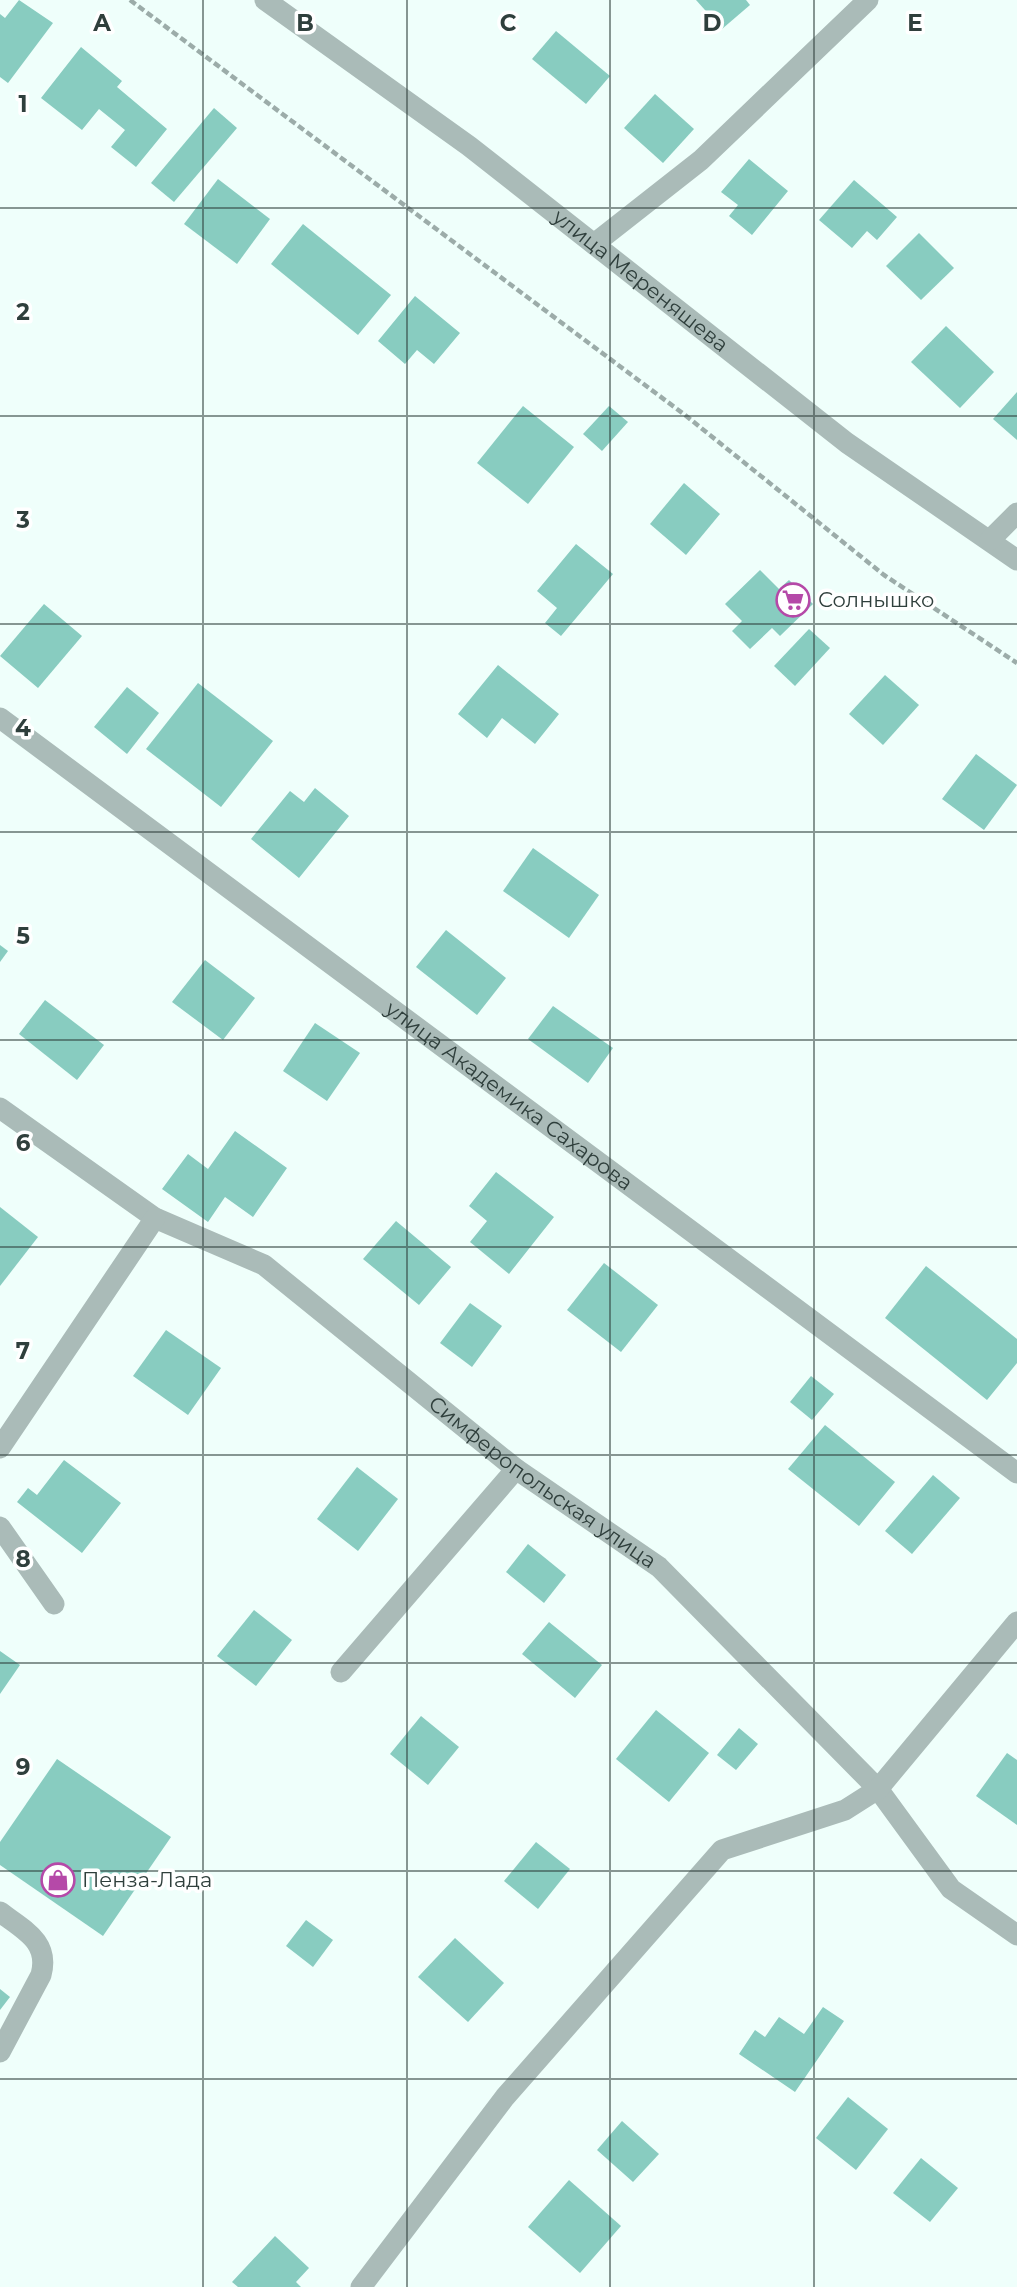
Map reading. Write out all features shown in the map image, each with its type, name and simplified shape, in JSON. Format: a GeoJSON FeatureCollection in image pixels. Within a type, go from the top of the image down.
{"type":"FeatureCollection","features":[{"type":"Feature","properties":{"kind":"street","name":"улица Мереняшева"},"geometry":{"type":"LineString","coordinates":[[265,0],[469,146],[847,443],[1017,561]]}},
{"type":"Feature","properties":{"kind":"street"},"geometry":{"type":"LineString","coordinates":[[594,244],[701,160],[868,0]]}},
{"type":"Feature","properties":{"kind":"street"},"geometry":{"type":"LineString","coordinates":[[990,540],[1017,513]]}},
{"type":"Feature","properties":{"kind":"street","name":"улица Академика Сахарова"},"geometry":{"type":"LineString","coordinates":[[0,718],[1017,1473]]}},
{"type":"Feature","properties":{"kind":"street","name":"Симферопольская улица"},"geometry":{"type":"LineString","coordinates":[[0,1108],[156,1218],[264,1265],[516,1469],[659,1567],[878,1789],[951,1889],[1017,1935]]}},
{"type":"Feature","properties":{"kind":"street"},"geometry":{"type":"LineString","coordinates":[[0,1448],[156,1218]]}},
{"type":"Feature","properties":{"kind":"street"},"geometry":{"type":"LineString","coordinates":[[341,1672],[516,1469]]}},
{"type":"Feature","properties":{"kind":"street"},"geometry":{"type":"LineString","coordinates":[[0,1527],[54,1604]]}},
{"type":"Feature","properties":{"kind":"street"},"geometry":{"type":"LineString","coordinates":[[360,2287],[505,2097],[722,1850],[845,1810],[878,1789],[1017,1622]]}},
{"type":"Feature","properties":{"kind":"street"},"geometry":{"type":"LineString","coordinates":[[0,1912],[36,1938],[42,1949],[44,1962],[35,1986],[0,2052]]}},
{"type":"Feature","properties":{"kind":"path"},"geometry":{"type":"LineString","coordinates":[[130,0],[674,406],[884,575],[1017,663]]}},
{"type":"Feature","properties":{"kind":"building"},"geometry":{"type":"Polygon","coordinates":[[[19,0],[53,23],[8,83],[0,77],[0,14],[5,18],[19,0]]]}},
{"type":"Feature","properties":{"kind":"building"},"geometry":{"type":"Polygon","coordinates":[[[696,0],[746,0],[750,5],[722,29],[696,0]]]}},
{"type":"Feature","properties":{"kind":"building"},"geometry":{"type":"Polygon","coordinates":[[[556,31],[610,76],[586,104],[532,59],[556,31]]]}},
{"type":"Feature","properties":{"kind":"building"},"geometry":{"type":"Polygon","coordinates":[[[81,47],[122,81],[117,87],[167,129],[136,167],[111,147],[125,130],[99,109],[82,130],[41,98],[81,47]]]}},
{"type":"Feature","properties":{"kind":"building"},"geometry":{"type":"Polygon","coordinates":[[[655,94],[694,129],[663,163],[624,128],[655,94]]]}},
{"type":"Feature","properties":{"kind":"building"},"geometry":{"type":"Polygon","coordinates":[[[214,108],[237,128],[174,202],[151,183],[214,108]]]}},
{"type":"Feature","properties":{"kind":"building"},"geometry":{"type":"Polygon","coordinates":[[[749,159],[788,191],[752,235],[729,216],[738,205],[721,192],[749,159]]]}},
{"type":"Feature","properties":{"kind":"building"},"geometry":{"type":"Polygon","coordinates":[[[218,179],[270,219],[237,264],[184,224],[218,179]]]}},
{"type":"Feature","properties":{"kind":"building"},"geometry":{"type":"Polygon","coordinates":[[[854,180],[897,217],[877,240],[867,231],[852,248],[819,220],[854,180]]]}},
{"type":"Feature","properties":{"kind":"building"},"geometry":{"type":"Polygon","coordinates":[[[303,224],[391,295],[358,335],[271,264],[303,224]]]}},
{"type":"Feature","properties":{"kind":"building"},"geometry":{"type":"Polygon","coordinates":[[[919,233],[954,268],[921,300],[886,266],[919,233]]]}},
{"type":"Feature","properties":{"kind":"building"},"geometry":{"type":"Polygon","coordinates":[[[415,296],[460,333],[434,364],[417,350],[405,364],[378,341],[415,296]]]}},
{"type":"Feature","properties":{"kind":"building"},"geometry":{"type":"Polygon","coordinates":[[[946,326],[994,372],[960,408],[911,362],[946,326]]]}},
{"type":"Feature","properties":{"kind":"building"},"geometry":{"type":"Polygon","coordinates":[[[1017,392],[1017,440],[993,419],[1017,392]]]}},
{"type":"Feature","properties":{"kind":"building"},"geometry":{"type":"Polygon","coordinates":[[[523,406],[574,447],[528,504],[477,463],[523,406]]]}},
{"type":"Feature","properties":{"kind":"building"},"geometry":{"type":"Polygon","coordinates":[[[609,406],[628,422],[602,451],[583,434],[609,406]]]}},
{"type":"Feature","properties":{"kind":"building"},"geometry":{"type":"Polygon","coordinates":[[[684,483],[720,514],[686,555],[650,524],[684,483]]]}},
{"type":"Feature","properties":{"kind":"building"},"geometry":{"type":"Polygon","coordinates":[[[576,544],[613,574],[561,636],[545,623],[557,608],[537,591],[576,544]]]}},
{"type":"Feature","properties":{"kind":"building"},"geometry":{"type":"Polygon","coordinates":[[[760,570],[779,589],[789,580],[813,604],[780,636],[772,628],[750,649],[732,631],[742,621],[725,604],[760,570]]]}},
{"type":"Feature","properties":{"kind":"building"},"geometry":{"type":"Polygon","coordinates":[[[44,604],[82,636],[38,688],[0,656],[44,604]]]}},
{"type":"Feature","properties":{"kind":"building"},"geometry":{"type":"Polygon","coordinates":[[[809,629],[830,648],[795,686],[774,666],[809,629]]]}},
{"type":"Feature","properties":{"kind":"building"},"geometry":{"type":"Polygon","coordinates":[[[498,665],[559,714],[535,744],[502,718],[487,738],[458,714],[498,665]]]}},
{"type":"Feature","properties":{"kind":"building"},"geometry":{"type":"Polygon","coordinates":[[[885,675],[919,705],[883,745],[849,714],[885,675]]]}},
{"type":"Feature","properties":{"kind":"building"},"geometry":{"type":"Polygon","coordinates":[[[198,683],[273,741],[221,807],[146,749],[198,683]]]}},
{"type":"Feature","properties":{"kind":"building"},"geometry":{"type":"Polygon","coordinates":[[[127,687],[159,713],[127,754],[94,727],[127,687]]]}},
{"type":"Feature","properties":{"kind":"building"},"geometry":{"type":"Polygon","coordinates":[[[976,754],[1017,785],[984,830],[942,799],[976,754]]]}},
{"type":"Feature","properties":{"kind":"building"},"geometry":{"type":"Polygon","coordinates":[[[315,788],[349,816],[299,878],[251,839],[290,791],[304,802],[315,788]]]}},
{"type":"Feature","properties":{"kind":"building"},"geometry":{"type":"Polygon","coordinates":[[[533,848],[599,895],[569,938],[503,891],[533,848]]]}},
{"type":"Feature","properties":{"kind":"building"},"geometry":{"type":"Polygon","coordinates":[[[446,930],[506,978],[477,1015],[416,967],[446,930]]]}},
{"type":"Feature","properties":{"kind":"building"},"geometry":{"type":"Polygon","coordinates":[[[0,945],[8,951],[0,962],[0,945]]]}},
{"type":"Feature","properties":{"kind":"building"},"geometry":{"type":"Polygon","coordinates":[[[205,960],[255,998],[223,1040],[172,1002],[205,960]]]}},
{"type":"Feature","properties":{"kind":"building"},"geometry":{"type":"Polygon","coordinates":[[[45,1000],[104,1045],[77,1080],[19,1034],[45,1000]]]}},
{"type":"Feature","properties":{"kind":"building"},"geometry":{"type":"Polygon","coordinates":[[[553,1006],[613,1048],[588,1083],[528,1039],[553,1006]]]}},
{"type":"Feature","properties":{"kind":"building"},"geometry":{"type":"Polygon","coordinates":[[[315,1023],[360,1053],[327,1101],[283,1071],[315,1023]]]}},
{"type":"Feature","properties":{"kind":"building"},"geometry":{"type":"Polygon","coordinates":[[[235,1131],[287,1168],[253,1217],[225,1197],[208,1222],[162,1189],[188,1154],[208,1169],[235,1131]]]}},
{"type":"Feature","properties":{"kind":"building"},"geometry":{"type":"Polygon","coordinates":[[[496,1172],[554,1217],[509,1274],[470,1242],[487,1221],[469,1206],[496,1172]]]}},
{"type":"Feature","properties":{"kind":"building"},"geometry":{"type":"Polygon","coordinates":[[[0,1207],[38,1237],[0,1286],[0,1207]]]}},
{"type":"Feature","properties":{"kind":"building"},"geometry":{"type":"Polygon","coordinates":[[[396,1221],[451,1267],[419,1305],[363,1259],[396,1221]]]}},
{"type":"Feature","properties":{"kind":"building"},"geometry":{"type":"Polygon","coordinates":[[[604,1263],[658,1305],[621,1352],[567,1310],[604,1263]]]}},
{"type":"Feature","properties":{"kind":"building"},"geometry":{"type":"Polygon","coordinates":[[[926,1266],[1017,1339],[1017,1363],[987,1400],[885,1318],[926,1266]]]}},
{"type":"Feature","properties":{"kind":"building"},"geometry":{"type":"Polygon","coordinates":[[[470,1303],[502,1326],[472,1367],[440,1343],[470,1303]]]}},
{"type":"Feature","properties":{"kind":"building"},"geometry":{"type":"Polygon","coordinates":[[[166,1330],[221,1368],[188,1415],[133,1376],[166,1330]]]}},
{"type":"Feature","properties":{"kind":"building"},"geometry":{"type":"Polygon","coordinates":[[[811,1376],[834,1394],[812,1420],[790,1402],[811,1376]]]}},
{"type":"Feature","properties":{"kind":"building"},"geometry":{"type":"Polygon","coordinates":[[[825,1425],[895,1482],[859,1526],[788,1469],[825,1425]]]}},
{"type":"Feature","properties":{"kind":"building"},"geometry":{"type":"Polygon","coordinates":[[[64,1460],[121,1503],[82,1553],[17,1502],[28,1488],[37,1495],[64,1460]]]}},
{"type":"Feature","properties":{"kind":"building"},"geometry":{"type":"Polygon","coordinates":[[[357,1467],[398,1499],[358,1551],[317,1519],[357,1467]]]}},
{"type":"Feature","properties":{"kind":"building"},"geometry":{"type":"Polygon","coordinates":[[[933,1475],[960,1498],[912,1554],[885,1531],[933,1475]]]}},
{"type":"Feature","properties":{"kind":"building"},"geometry":{"type":"Polygon","coordinates":[[[528,1544],[566,1575],[544,1603],[506,1572],[528,1544]]]}},
{"type":"Feature","properties":{"kind":"building"},"geometry":{"type":"Polygon","coordinates":[[[254,1610],[292,1640],[256,1686],[217,1656],[254,1610]]]}},
{"type":"Feature","properties":{"kind":"building"},"geometry":{"type":"Polygon","coordinates":[[[549,1622],[602,1665],[575,1698],[522,1654],[549,1622]]]}},
{"type":"Feature","properties":{"kind":"building"},"geometry":{"type":"Polygon","coordinates":[[[0,1651],[20,1665],[0,1694],[0,1651]]]}},
{"type":"Feature","properties":{"kind":"building"},"geometry":{"type":"Polygon","coordinates":[[[656,1710],[709,1753],[669,1802],[616,1759],[656,1710]]]}},
{"type":"Feature","properties":{"kind":"building"},"geometry":{"type":"Polygon","coordinates":[[[421,1716],[459,1747],[428,1785],[390,1754],[421,1716]]]}},
{"type":"Feature","properties":{"kind":"building"},"geometry":{"type":"Polygon","coordinates":[[[739,1728],[758,1744],[736,1770],[717,1755],[739,1728]]]}},
{"type":"Feature","properties":{"kind":"building"},"geometry":{"type":"Polygon","coordinates":[[[1007,1753],[1017,1760],[1017,1825],[976,1796],[1007,1753]]]}},
{"type":"Feature","properties":{"kind":"building"},"geometry":{"type":"Polygon","coordinates":[[[57,1759],[171,1837],[103,1936],[0,1865],[0,1842],[57,1759]]]}},
{"type":"Feature","properties":{"kind":"building"},"geometry":{"type":"Polygon","coordinates":[[[536,1842],[570,1869],[538,1909],[504,1881],[536,1842]]]}},
{"type":"Feature","properties":{"kind":"building"},"geometry":{"type":"Polygon","coordinates":[[[306,1920],[333,1940],[313,1967],[286,1946],[306,1920]]]}},
{"type":"Feature","properties":{"kind":"building"},"geometry":{"type":"Polygon","coordinates":[[[455,1938],[504,1983],[468,2022],[418,1977],[455,1938]]]}},
{"type":"Feature","properties":{"kind":"building"},"geometry":{"type":"Polygon","coordinates":[[[0,1989],[10,1997],[0,2010],[0,1989]]]}},
{"type":"Feature","properties":{"kind":"building"},"geometry":{"type":"Polygon","coordinates":[[[823,2007],[844,2021],[795,2092],[739,2054],[755,2030],[765,2037],[779,2017],[804,2034],[823,2007]]]}},
{"type":"Feature","properties":{"kind":"building"},"geometry":{"type":"Polygon","coordinates":[[[848,2097],[888,2129],[856,2170],[816,2138],[848,2097]]]}},
{"type":"Feature","properties":{"kind":"building"},"geometry":{"type":"Polygon","coordinates":[[[622,2121],[659,2154],[633,2182],[597,2150],[622,2121]]]}},
{"type":"Feature","properties":{"kind":"building"},"geometry":{"type":"Polygon","coordinates":[[[921,2158],[958,2188],[930,2222],[893,2193],[921,2158]]]}},
{"type":"Feature","properties":{"kind":"building"},"geometry":{"type":"Polygon","coordinates":[[[569,2180],[621,2226],[580,2273],[528,2227],[569,2180]]]}},
{"type":"Feature","properties":{"kind":"building"},"geometry":{"type":"Polygon","coordinates":[[[275,2236],[309,2268],[296,2282],[301,2287],[238,2287],[232,2282],[275,2236]]]}},
{"type":"Feature","properties":{"kind":"place","name":"Солнышко"},"geometry":{"type":"Point","coordinates":[793,600]}},
{"type":"Feature","properties":{"kind":"place","name":"Пенза-Лада"},"geometry":{"type":"Point","coordinates":[58,1880]}}]}
